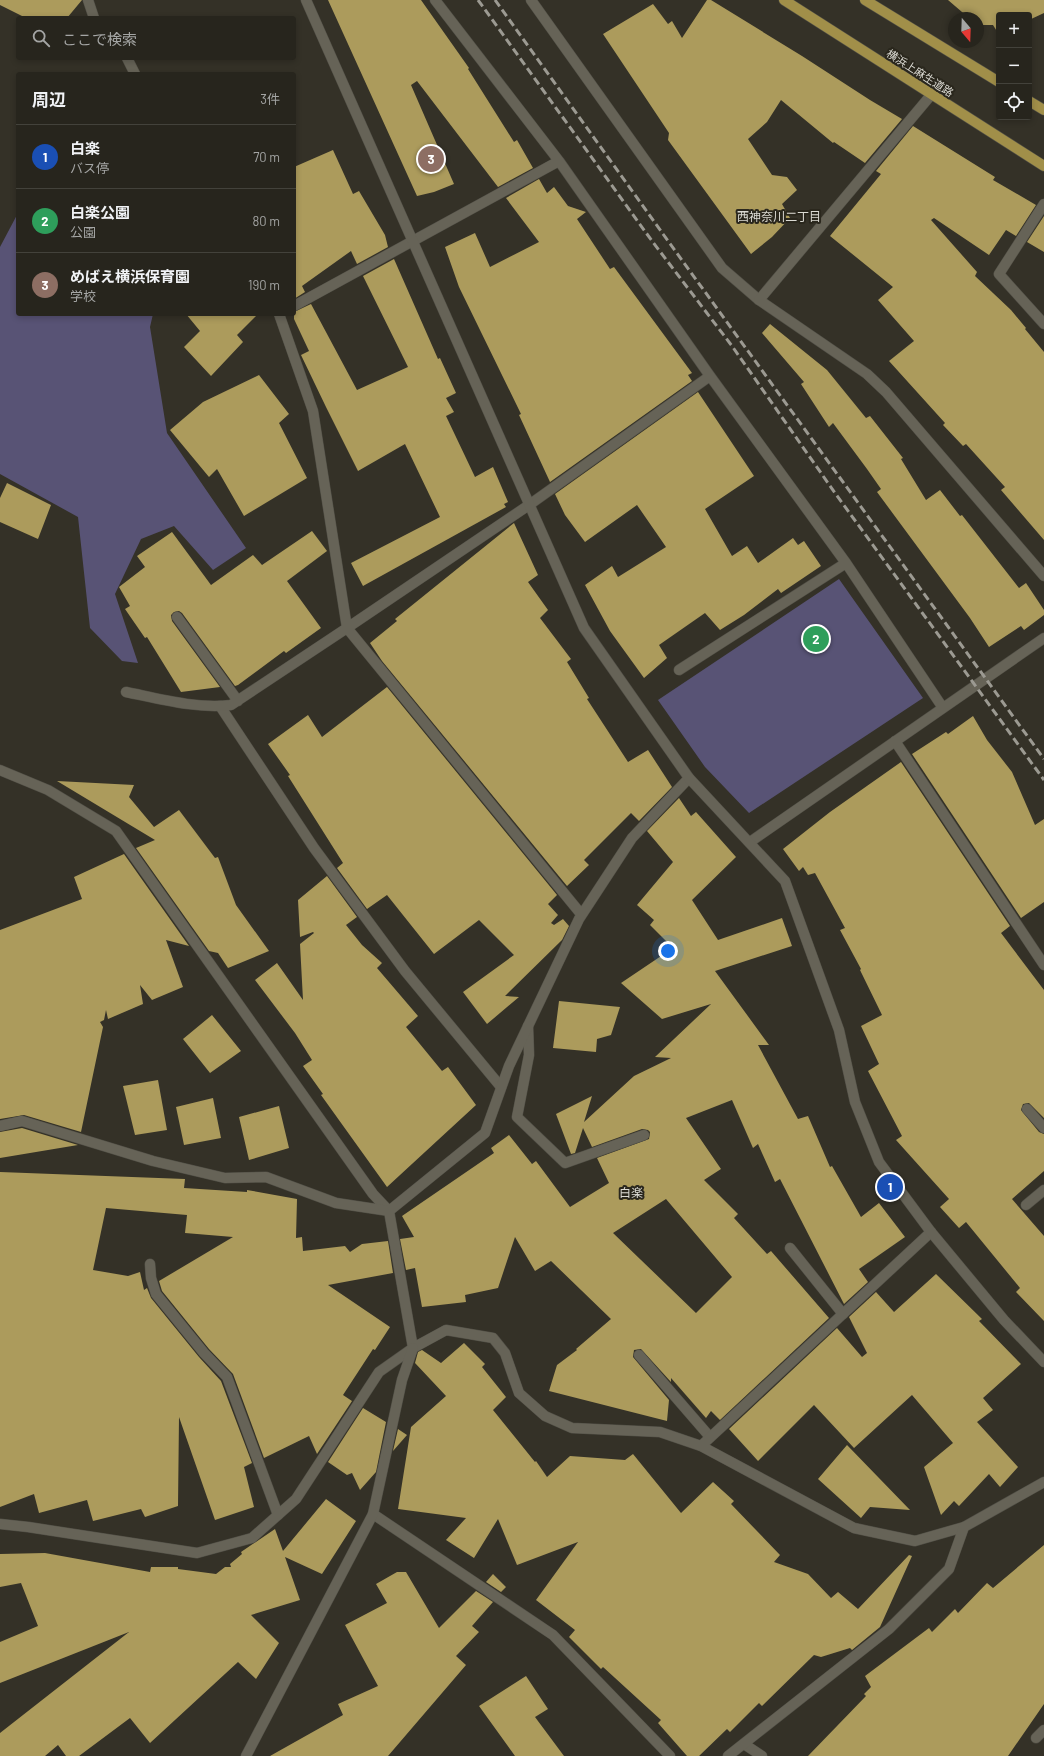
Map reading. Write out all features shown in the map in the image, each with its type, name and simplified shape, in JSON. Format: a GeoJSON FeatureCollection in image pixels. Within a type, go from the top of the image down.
{"type":"FeatureCollection","features":[{"type":"Feature","properties":{"kind":"main road","name":"横浜上麻生道路"},"geometry":{"type":"LineString","coordinates":[[784,0],[1044,166]]}},
{"type":"Feature","properties":{"kind":"main road"},"geometry":{"type":"LineString","coordinates":[[864,0],[996,80]]}},
{"type":"Feature","properties":{"kind":"main road"},"geometry":{"type":"LineString","coordinates":[[1032,103],[1044,110]]}},
{"type":"Feature","properties":{"kind":"street"},"geometry":{"type":"LineString","coordinates":[[88,0],[93,16]]}},
{"type":"Feature","properties":{"kind":"street"},"geometry":{"type":"LineString","coordinates":[[306,0],[584,628],[690,778],[785,881],[839,1030],[855,1102],[879,1162],[932,1232],[1004,1320],[1044,1362]]}},
{"type":"Feature","properties":{"kind":"street"},"geometry":{"type":"LineString","coordinates":[[436,0],[559,161],[710,376],[846,563],[943,708]]}},
{"type":"Feature","properties":{"kind":"street"},"geometry":{"type":"LineString","coordinates":[[531,0],[722,268],[760,300],[867,374],[886,392],[1044,576]]}},
{"type":"Feature","properties":{"kind":"street"},"geometry":{"type":"LineString","coordinates":[[128,60],[134,72]]}},
{"type":"Feature","properties":{"kind":"street"},"geometry":{"type":"LineString","coordinates":[[760,300],[931,95]]}},
{"type":"Feature","properties":{"kind":"street"},"geometry":{"type":"LineString","coordinates":[[296,305],[559,161]]}},
{"type":"Feature","properties":{"kind":"street"},"geometry":{"type":"LineString","coordinates":[[1044,204],[999,274],[1044,324]]}},
{"type":"Feature","properties":{"kind":"street"},"geometry":{"type":"LineString","coordinates":[[279,316],[313,411],[347,628],[581,914]]}},
{"type":"Feature","properties":{"kind":"street"},"geometry":{"type":"LineString","coordinates":[[126,692],[183,703],[220,706],[238,701],[529,505],[710,376]]}},
{"type":"Feature","properties":{"kind":"street"},"geometry":{"type":"LineString","coordinates":[[679,670],[846,563]]}},
{"type":"Feature","properties":{"kind":"street"},"geometry":{"type":"LineString","coordinates":[[177,617],[238,701]]}},
{"type":"Feature","properties":{"kind":"street"},"geometry":{"type":"LineString","coordinates":[[750,842],[1044,638]]}},
{"type":"Feature","properties":{"kind":"street"},"geometry":{"type":"LineString","coordinates":[[220,706],[314,848],[405,971],[501,1087]]}},
{"type":"Feature","properties":{"kind":"street"},"geometry":{"type":"LineString","coordinates":[[895,741],[1044,965]]}},
{"type":"Feature","properties":{"kind":"street"},"geometry":{"type":"LineString","coordinates":[[0,770],[48,790],[116,831],[373,1194],[389,1211],[413,1348],[402,1380],[373,1514],[246,1756]]}},
{"type":"Feature","properties":{"kind":"street"},"geometry":{"type":"LineString","coordinates":[[0,1126],[22,1121],[153,1161],[225,1178],[266,1177],[336,1203],[389,1211],[485,1133],[501,1087],[581,914],[632,838],[690,778]]}},
{"type":"Feature","properties":{"kind":"street"},"geometry":{"type":"LineString","coordinates":[[528,1026],[529,1055],[516,1117],[565,1163],[644,1135]]}},
{"type":"Feature","properties":{"kind":"street"},"geometry":{"type":"LineString","coordinates":[[1027,1109],[1044,1128]]}},
{"type":"Feature","properties":{"kind":"street"},"geometry":{"type":"LineString","coordinates":[[1026,1205],[1044,1190]]}},
{"type":"Feature","properties":{"kind":"street"},"geometry":{"type":"LineString","coordinates":[[701,1446],[932,1232]]}},
{"type":"Feature","properties":{"kind":"street"},"geometry":{"type":"LineString","coordinates":[[790,1248],[843,1314]]}},
{"type":"Feature","properties":{"kind":"street"},"geometry":{"type":"LineString","coordinates":[[150,1264],[151,1278],[156,1294],[204,1353],[227,1377],[278,1515]]}},
{"type":"Feature","properties":{"kind":"street"},"geometry":{"type":"LineString","coordinates":[[0,1524],[197,1553],[252,1538],[296,1499],[379,1372],[413,1348],[446,1330],[493,1338],[505,1353],[519,1393],[545,1416],[572,1428],[660,1432],[701,1446],[854,1528],[915,1541],[964,1527],[1044,1482]]}},
{"type":"Feature","properties":{"kind":"street"},"geometry":{"type":"LineString","coordinates":[[639,1355],[710,1437]]}},
{"type":"Feature","properties":{"kind":"street"},"geometry":{"type":"LineString","coordinates":[[373,1514],[553,1635],[670,1756]]}},
{"type":"Feature","properties":{"kind":"street"},"geometry":{"type":"LineString","coordinates":[[728,1756],[889,1629],[949,1570],[964,1527]]}},
{"type":"Feature","properties":{"kind":"street"},"geometry":{"type":"LineString","coordinates":[[1036,1738],[1044,1730]]}},
{"type":"Feature","properties":{"kind":"street"},"geometry":{"type":"LineString","coordinates":[[744,1744],[762,1756]]}},
{"type":"Feature","properties":{"kind":"shaded area"},"geometry":{"type":"Polygon","coordinates":[[[16,217],[16,316],[153,316],[150,327],[167,433],[246,548],[213,570],[174,526],[141,539],[115,594],[138,663],[122,661],[90,628],[78,517],[0,474],[0,247],[16,217]]]}},
{"type":"Feature","properties":{"kind":"shaded area"},"geometry":{"type":"Polygon","coordinates":[[[839,579],[923,698],[749,813],[705,767],[658,700],[839,579]]]}},
{"type":"Feature","properties":{"kind":"building"},"geometry":{"type":"Polygon","coordinates":[[[0,0],[82,0],[69,16],[22,16],[0,5],[0,0]]]}},
{"type":"Feature","properties":{"kind":"building"},"geometry":{"type":"Polygon","coordinates":[[[328,0],[421,0],[469,68],[468,69],[514,142],[517,140],[533,168],[498,187],[417,81],[411,85],[454,184],[434,192],[417,196],[328,0]]]}},
{"type":"Feature","properties":{"kind":"building"},"geometry":{"type":"Polygon","coordinates":[[[707,0],[711,0],[902,119],[865,163],[834,142],[833,143],[781,100],[767,122],[748,139],[772,175],[787,177],[797,190],[782,204],[790,218],[772,237],[751,254],[668,140],[669,133],[603,34],[653,4],[668,24],[672,21],[682,38],[707,0]]]}},
{"type":"Feature","properties":{"kind":"building"},"geometry":{"type":"Polygon","coordinates":[[[948,0],[1044,0],[1044,13],[1032,19],[1032,12],[996,12],[996,30],[993,25],[984,25],[984,12],[962,12],[948,0]]]}},
{"type":"Feature","properties":{"kind":"building"},"geometry":{"type":"Polygon","coordinates":[[[913,126],[995,177],[993,180],[1036,205],[1016,236],[1006,230],[989,255],[934,218],[931,220],[977,272],[975,276],[1011,310],[1044,352],[1044,540],[1001,490],[1005,487],[966,444],[963,446],[943,425],[945,423],[889,361],[914,341],[878,300],[893,287],[830,236],[881,174],[876,171],[913,126]]]}},
{"type":"Feature","properties":{"kind":"building"},"geometry":{"type":"Polygon","coordinates":[[[333,150],[353,194],[359,191],[385,235],[388,247],[357,264],[351,251],[302,286],[305,292],[296,298],[296,166],[333,150]]]}},
{"type":"Feature","properties":{"kind":"building"},"geometry":{"type":"Polygon","coordinates":[[[539,179],[547,193],[554,187],[568,206],[586,212],[577,219],[610,269],[614,267],[692,373],[688,375],[692,381],[550,482],[519,415],[521,414],[459,287],[445,247],[475,233],[490,267],[539,242],[506,198],[539,179]]]}},
{"type":"Feature","properties":{"kind":"building"},"geometry":{"type":"Polygon","coordinates":[[[1044,216],[1044,252],[1027,242],[1044,216]]]}},
{"type":"Feature","properties":{"kind":"building"},"geometry":{"type":"Polygon","coordinates":[[[394,259],[438,359],[440,358],[456,393],[446,398],[454,412],[446,416],[475,477],[493,467],[508,502],[504,504],[506,507],[363,586],[351,563],[440,517],[405,444],[358,471],[301,355],[309,351],[294,316],[296,316],[296,311],[311,304],[357,390],[408,367],[363,276],[394,259]]]}},
{"type":"Feature","properties":{"kind":"building"},"geometry":{"type":"Polygon","coordinates":[[[188,316],[256,316],[237,335],[243,342],[211,376],[184,347],[200,331],[188,316]]]}},
{"type":"Feature","properties":{"kind":"building"},"geometry":{"type":"Polygon","coordinates":[[[770,324],[827,370],[866,418],[870,416],[903,458],[901,459],[926,500],[940,490],[960,516],[962,515],[1019,588],[1026,583],[1044,610],[1044,615],[1024,630],[1021,626],[989,647],[970,618],[877,492],[881,489],[867,469],[833,423],[829,427],[801,384],[804,382],[762,333],[770,324]]]}},
{"type":"Feature","properties":{"kind":"building"},"geometry":{"type":"Polygon","coordinates":[[[259,375],[289,414],[279,423],[307,478],[244,516],[217,469],[209,477],[170,430],[203,402],[259,375]]]}},
{"type":"Feature","properties":{"kind":"building"},"geometry":{"type":"Polygon","coordinates":[[[698,392],[754,476],[705,509],[732,556],[747,546],[758,563],[793,538],[798,545],[804,541],[821,566],[781,593],[778,589],[744,615],[720,630],[705,613],[659,645],[667,658],[644,678],[610,631],[585,585],[612,566],[618,577],[666,547],[637,505],[585,542],[565,515],[555,494],[698,392]]]}},
{"type":"Feature","properties":{"kind":"building"},"geometry":{"type":"Polygon","coordinates":[[[7,483],[51,505],[38,539],[0,522],[0,498],[7,483]]]}},
{"type":"Feature","properties":{"kind":"building"},"geometry":{"type":"Polygon","coordinates":[[[514,523],[538,575],[528,582],[548,610],[540,618],[571,659],[567,662],[589,698],[587,699],[628,762],[648,750],[672,787],[639,821],[631,813],[584,860],[589,865],[567,886],[382,661],[370,643],[397,621],[395,619],[514,523]]]}},
{"type":"Feature","properties":{"kind":"building"},"geometry":{"type":"Polygon","coordinates":[[[312,531],[327,551],[287,581],[321,628],[286,653],[284,651],[235,686],[182,613],[179,611],[174,612],[171,615],[172,621],[220,687],[181,692],[147,637],[145,638],[125,609],[130,606],[119,587],[145,567],[137,556],[172,532],[211,585],[253,555],[262,565],[312,531]]]}},
{"type":"Feature","properties":{"kind":"building"},"geometry":{"type":"Polygon","coordinates":[[[387,687],[557,895],[548,904],[558,915],[551,923],[554,925],[563,919],[569,926],[562,940],[505,996],[519,997],[487,1024],[463,992],[514,955],[479,920],[434,954],[387,895],[367,909],[337,868],[343,863],[288,776],[290,775],[268,744],[308,715],[322,737],[387,687]]]}},
{"type":"Feature","properties":{"kind":"building"},"geometry":{"type":"Polygon","coordinates":[[[973,716],[987,740],[1012,772],[1035,825],[1044,819],[1044,902],[1021,918],[912,754],[946,732],[948,734],[973,716]]]}},
{"type":"Feature","properties":{"kind":"building"},"geometry":{"type":"Polygon","coordinates":[[[901,762],[1010,926],[1001,933],[1044,990],[1044,1118],[1029,1103],[1023,1104],[1021,1110],[1039,1132],[1044,1134],[1044,1171],[1012,1199],[1044,1236],[1044,1321],[1016,1292],[1020,1288],[966,1222],[959,1228],[940,1207],[949,1199],[896,1140],[902,1136],[868,1071],[879,1064],[861,1026],[882,1015],[860,970],[861,969],[840,930],[845,928],[815,873],[808,875],[803,867],[799,871],[783,849],[830,812],[901,762]]]}},
{"type":"Feature","properties":{"kind":"building"},"geometry":{"type":"Polygon","coordinates":[[[57,781],[134,785],[129,797],[154,827],[179,810],[215,858],[218,857],[236,905],[269,951],[228,968],[218,953],[209,951],[136,848],[155,840],[57,781]]]}},
{"type":"Feature","properties":{"kind":"building"},"geometry":{"type":"Polygon","coordinates":[[[679,798],[691,816],[696,812],[736,857],[692,900],[718,940],[782,918],[792,946],[715,971],[769,1045],[758,1045],[798,1119],[808,1116],[830,1167],[832,1166],[861,1217],[879,1203],[905,1237],[859,1269],[868,1282],[844,1304],[780,1179],[775,1182],[758,1144],[753,1148],[732,1100],[686,1118],[721,1169],[704,1180],[738,1214],[734,1218],[767,1254],[771,1251],[829,1318],[720,1420],[711,1411],[706,1418],[671,1378],[671,1382],[641,1349],[634,1350],[633,1357],[669,1400],[667,1421],[549,1391],[557,1365],[577,1350],[576,1349],[611,1319],[551,1261],[535,1271],[515,1237],[498,1288],[465,1295],[466,1302],[422,1307],[415,1268],[406,1270],[400,1239],[414,1237],[402,1216],[494,1153],[491,1148],[509,1135],[532,1164],[536,1161],[570,1207],[609,1183],[597,1158],[649,1139],[650,1132],[642,1129],[592,1147],[583,1128],[575,1153],[571,1154],[556,1114],[592,1096],[584,1122],[634,1076],[671,1058],[655,1057],[711,1004],[662,1019],[621,983],[673,948],[650,925],[654,920],[637,905],[673,862],[647,831],[679,798]],[[666,1199],[613,1233],[696,1313],[732,1277],[666,1199]]]}},
{"type":"Feature","properties":{"kind":"building"},"geometry":{"type":"Polygon","coordinates":[[[124,854],[189,946],[166,940],[183,987],[152,1000],[140,985],[143,1004],[108,1019],[106,1010],[104,1020],[100,1022],[103,1027],[81,1132],[24,1115],[0,1119],[0,930],[82,899],[74,877],[124,854]]]}},
{"type":"Feature","properties":{"kind":"building"},"geometry":{"type":"Polygon","coordinates":[[[327,876],[357,917],[346,925],[362,945],[382,963],[377,968],[418,1016],[406,1027],[442,1071],[448,1067],[476,1105],[387,1187],[321,1095],[323,1094],[303,1066],[312,1060],[295,1033],[255,980],[277,963],[303,1000],[300,944],[314,933],[313,932],[300,937],[298,900],[327,876]]]}},
{"type":"Feature","properties":{"kind":"building"},"geometry":{"type":"Polygon","coordinates":[[[559,1001],[620,1007],[611,1035],[597,1039],[596,1052],[553,1048],[559,1001]]]}},
{"type":"Feature","properties":{"kind":"building"},"geometry":{"type":"Polygon","coordinates":[[[212,1015],[241,1051],[210,1073],[183,1039],[212,1015]]]}},
{"type":"Feature","properties":{"kind":"building"},"geometry":{"type":"Polygon","coordinates":[[[158,1080],[167,1130],[135,1135],[123,1086],[158,1080]]]}},
{"type":"Feature","properties":{"kind":"building"},"geometry":{"type":"Polygon","coordinates":[[[213,1098],[221,1138],[184,1145],[176,1107],[213,1098]]]}},
{"type":"Feature","properties":{"kind":"building"},"geometry":{"type":"Polygon","coordinates":[[[279,1106],[289,1148],[249,1160],[239,1117],[279,1106]]]}},
{"type":"Feature","properties":{"kind":"building"},"geometry":{"type":"Polygon","coordinates":[[[22,1128],[78,1145],[0,1158],[0,1132],[22,1128]]]}},
{"type":"Feature","properties":{"kind":"building"},"geometry":{"type":"Polygon","coordinates":[[[0,1172],[185,1179],[184,1188],[247,1192],[247,1190],[297,1199],[296,1238],[302,1237],[303,1251],[345,1246],[350,1252],[362,1244],[388,1241],[393,1273],[328,1285],[390,1327],[375,1350],[373,1349],[343,1395],[352,1401],[317,1454],[309,1436],[264,1458],[233,1374],[209,1349],[162,1291],[159,1281],[233,1237],[185,1233],[187,1215],[106,1208],[93,1270],[128,1276],[140,1272],[144,1290],[147,1288],[151,1298],[199,1357],[221,1381],[252,1463],[244,1467],[254,1507],[215,1520],[179,1417],[178,1506],[145,1517],[141,1509],[93,1521],[87,1500],[39,1513],[34,1494],[0,1507],[0,1172]]]}},
{"type":"Feature","properties":{"kind":"building"},"geometry":{"type":"Polygon","coordinates":[[[936,1274],[982,1319],[979,1321],[1021,1364],[983,1398],[993,1410],[977,1422],[1018,1467],[1000,1487],[989,1474],[959,1506],[954,1501],[941,1515],[924,1467],[953,1443],[912,1395],[854,1448],[814,1405],[758,1461],[729,1429],[837,1328],[862,1357],[867,1353],[849,1317],[876,1292],[894,1312],[936,1274]]]}},
{"type":"Feature","properties":{"kind":"building"},"geometry":{"type":"Polygon","coordinates":[[[464,1343],[485,1364],[482,1367],[506,1397],[493,1410],[535,1462],[536,1461],[547,1477],[570,1456],[625,1460],[633,1454],[681,1513],[713,1482],[734,1501],[731,1504],[780,1555],[774,1562],[808,1574],[831,1598],[838,1592],[858,1609],[909,1555],[912,1556],[880,1627],[852,1650],[850,1648],[821,1657],[814,1655],[762,1706],[759,1703],[730,1732],[727,1729],[699,1756],[687,1756],[658,1723],[661,1720],[603,1667],[601,1669],[569,1637],[575,1630],[536,1600],[578,1542],[517,1565],[498,1519],[474,1558],[446,1540],[466,1518],[398,1509],[411,1427],[446,1396],[415,1363],[418,1352],[422,1350],[441,1363],[464,1343]]]}},
{"type":"Feature","properties":{"kind":"building"},"geometry":{"type":"Polygon","coordinates":[[[363,1408],[386,1422],[376,1472],[360,1490],[352,1473],[347,1475],[328,1462],[363,1408]]]}},
{"type":"Feature","properties":{"kind":"building"},"geometry":{"type":"Polygon","coordinates":[[[398,1429],[407,1435],[393,1451],[398,1429]]]}},
{"type":"Feature","properties":{"kind":"building"},"geometry":{"type":"Polygon","coordinates":[[[847,1445],[910,1510],[870,1507],[861,1518],[818,1479],[847,1445]]]}},
{"type":"Feature","properties":{"kind":"building"},"geometry":{"type":"Polygon","coordinates":[[[326,1499],[356,1521],[322,1574],[285,1557],[300,1600],[251,1615],[279,1643],[256,1679],[238,1662],[150,1743],[130,1718],[79,1756],[66,1756],[58,1745],[45,1756],[0,1756],[0,1733],[129,1632],[0,1683],[0,1642],[38,1626],[21,1583],[0,1587],[0,1554],[45,1553],[150,1572],[151,1567],[178,1567],[178,1569],[216,1574],[225,1567],[231,1567],[230,1564],[242,1554],[241,1552],[275,1529],[283,1551],[326,1499]]]}},
{"type":"Feature","properties":{"kind":"building"},"geometry":{"type":"Polygon","coordinates":[[[1044,1545],[1044,1704],[1008,1756],[808,1756],[866,1696],[864,1694],[871,1687],[865,1676],[929,1628],[932,1632],[955,1609],[958,1613],[987,1583],[993,1588],[1044,1545]]]}},
{"type":"Feature","properties":{"kind":"building"},"geometry":{"type":"Polygon","coordinates":[[[397,1572],[406,1572],[439,1628],[476,1591],[493,1602],[472,1626],[479,1632],[456,1656],[466,1665],[388,1756],[270,1756],[343,1715],[338,1704],[378,1686],[345,1625],[387,1603],[376,1584],[397,1572]]]}},
{"type":"Feature","properties":{"kind":"building"},"geometry":{"type":"Polygon","coordinates":[[[493,1574],[506,1587],[501,1592],[486,1582],[493,1574]]]}},
{"type":"Feature","properties":{"kind":"building"},"geometry":{"type":"Polygon","coordinates":[[[526,1676],[548,1709],[535,1717],[564,1756],[515,1756],[479,1706],[526,1676]]]}},
{"type":"Feature","properties":{"kind":"railway"},"geometry":{"type":"LineString","coordinates":[[478,0],[652,241],[732,346],[835,493],[1044,780]]}},
{"type":"Feature","properties":{"kind":"railway"},"geometry":{"type":"LineString","coordinates":[[495,0],[1044,759]]}},
{"type":"Feature","properties":{"kind":"place","name":"めばえ横浜保育園"},"geometry":{"type":"Point","coordinates":[431,159]}},
{"type":"Feature","properties":{"kind":"place","name":"白楽公園"},"geometry":{"type":"Point","coordinates":[816,639]}},
{"type":"Feature","properties":{"kind":"place","name":"白楽"},"geometry":{"type":"Point","coordinates":[890,1187]}},
{"type":"Feature","properties":{"kind":"district","name":"西神奈川二丁目"},"geometry":{"type":"Point","coordinates":[779,217]}},
{"type":"Feature","properties":{"kind":"district","name":"白楽"},"geometry":{"type":"Point","coordinates":[631,1193]}}]}
